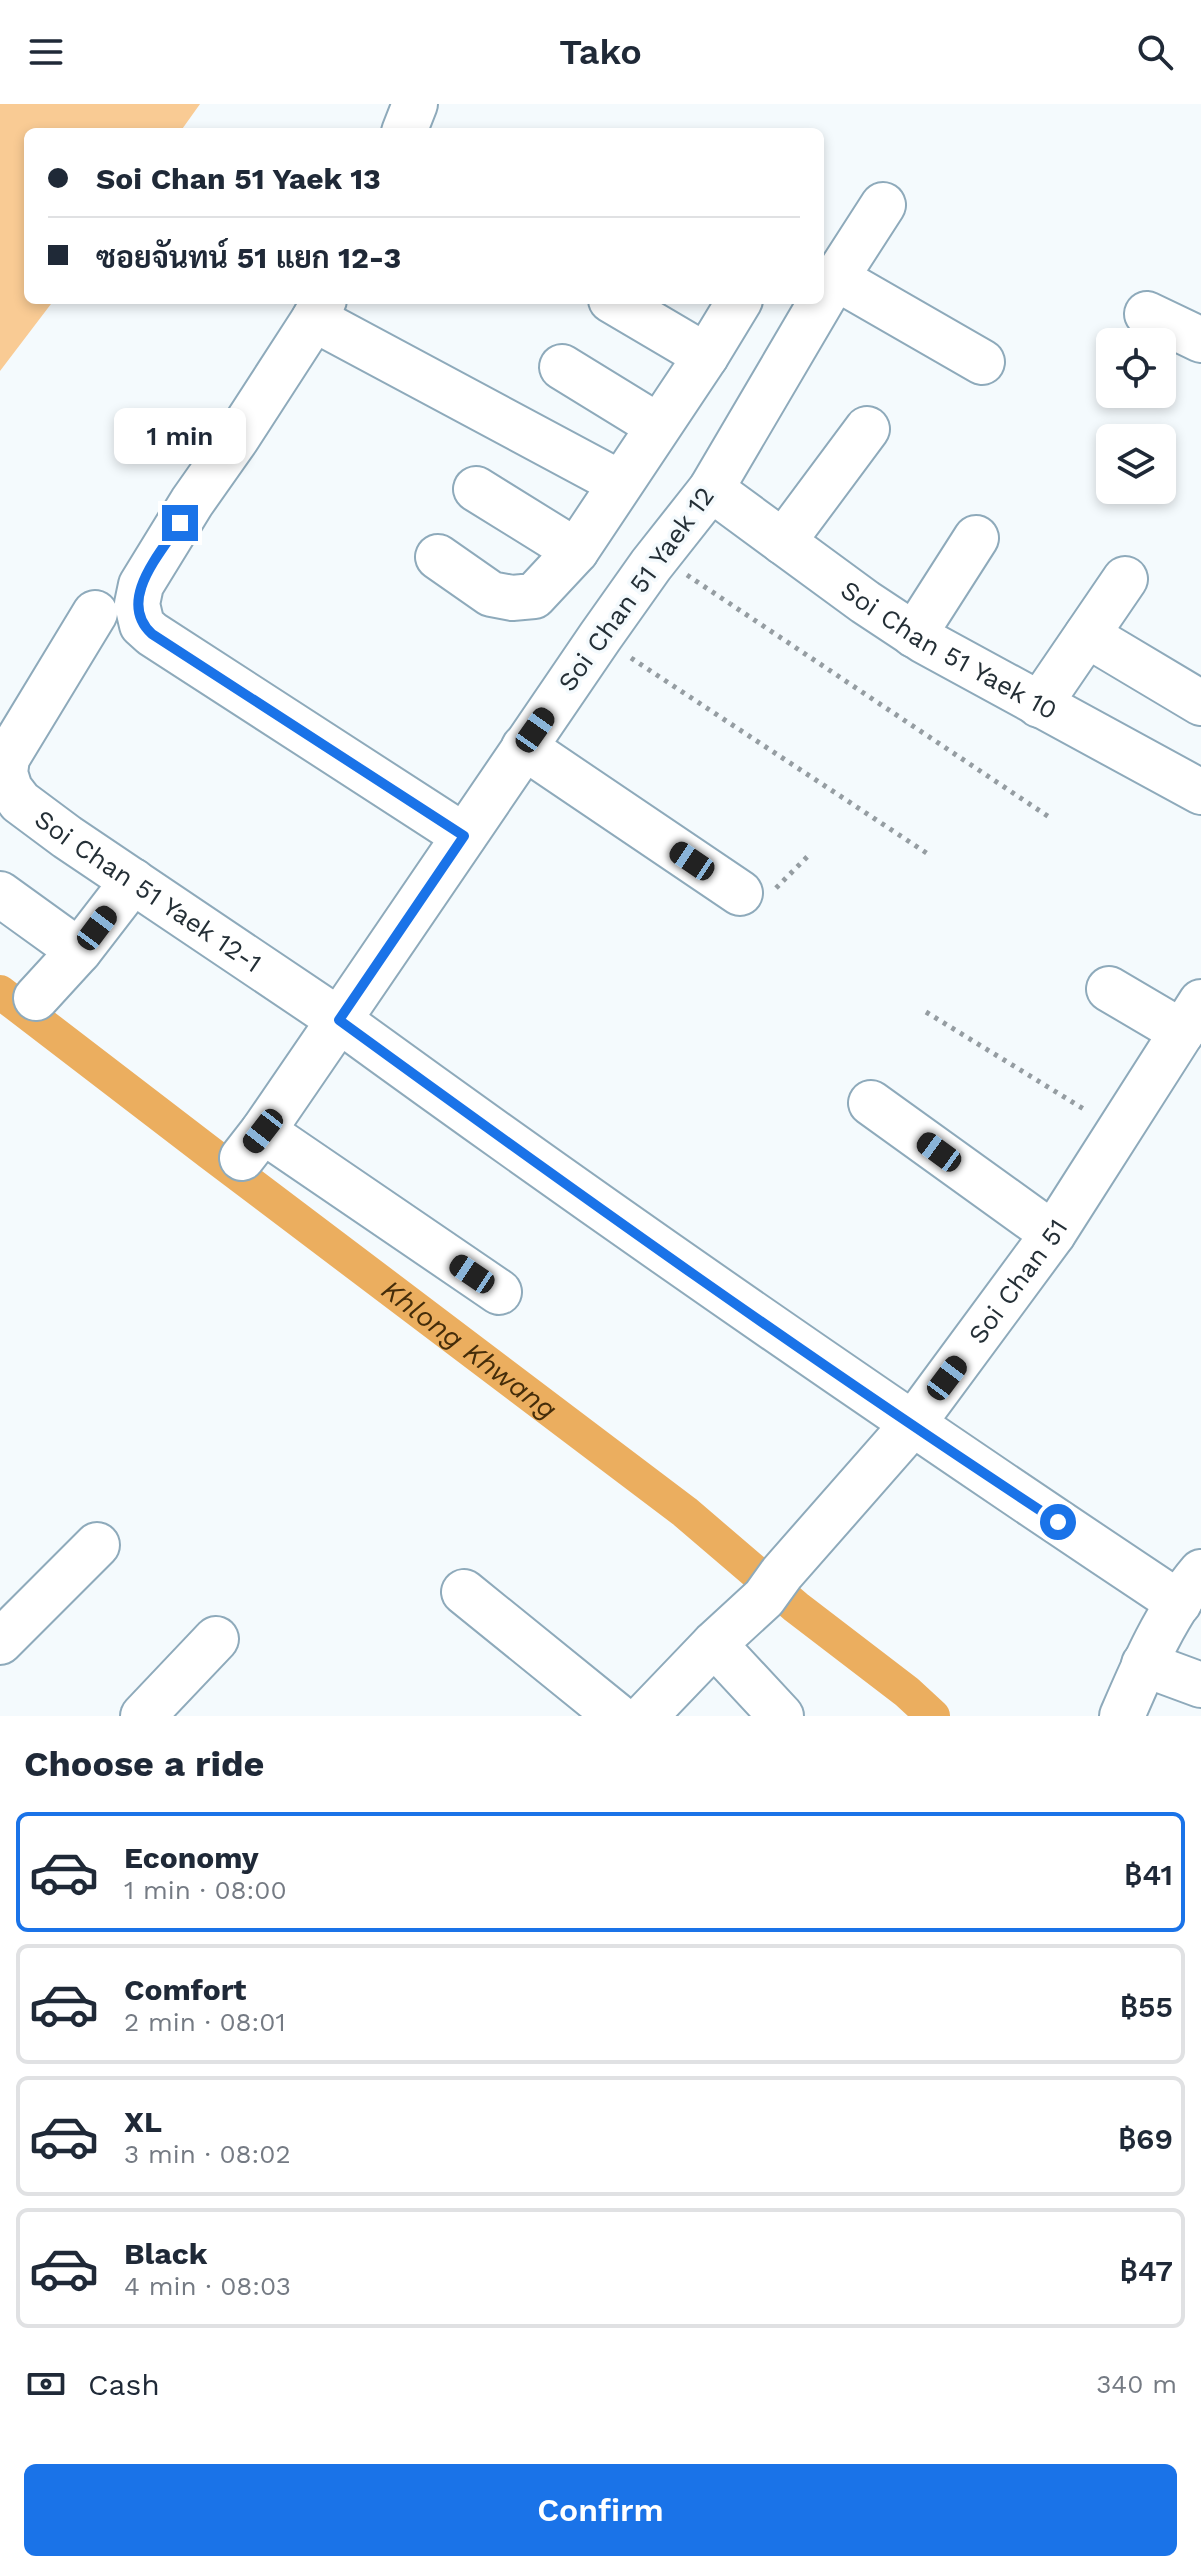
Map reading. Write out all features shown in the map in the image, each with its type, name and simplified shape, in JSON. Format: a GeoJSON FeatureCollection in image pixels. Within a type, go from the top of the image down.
{"type":"FeatureCollection","features":[{"type":"Feature","properties":{"kind":"street"},"geometry":{"type":"LineString","coordinates":[[406,128],[415,104]]}},
{"type":"Feature","properties":{"kind":"street","name":"Soi Chan 51 Yaek 12"},"geometry":{"type":"LineString","coordinates":[[824,298],[883,205]]}},
{"type":"Feature","properties":{"kind":"street"},"geometry":{"type":"LineString","coordinates":[[836,278],[982,362]]}},
{"type":"Feature","properties":{"kind":"street"},"geometry":{"type":"LineString","coordinates":[[618,304],[706,356]]}},
{"type":"Feature","properties":{"kind":"street"},"geometry":{"type":"LineString","coordinates":[[438,557],[491,594],[512,598],[534,596],[576,551],[738,304]]}},
{"type":"Feature","properties":{"kind":"street","name":"Soi Chan 51 Yaek 12"},"geometry":{"type":"LineString","coordinates":[[499,1292],[252,1145],[600,637],[658,555],[711,489],[821,304]]}},
{"type":"Feature","properties":{"kind":"street"},"geometry":{"type":"LineString","coordinates":[[464,836],[152,634],[142,625],[137,604],[141,585],[319,310],[620,483]]}},
{"type":"Feature","properties":{"kind":"street"},"geometry":{"type":"LineString","coordinates":[[1147,314],[1201,340]]}},
{"type":"Feature","properties":{"kind":"street"},"geometry":{"type":"LineString","coordinates":[[562,367],[658,426]]}},
{"type":"Feature","properties":{"kind":"street"},"geometry":{"type":"LineString","coordinates":[[783,542],[867,429]]}},
{"type":"Feature","properties":{"kind":"street"},"geometry":{"type":"LineString","coordinates":[[476,489],[576,551]]}},
{"type":"Feature","properties":{"kind":"street","name":"Soi Chan 51 Yaek 10"},"geometry":{"type":"LineString","coordinates":[[711,489],[914,635],[1201,792]]}},
{"type":"Feature","properties":{"kind":"street"},"geometry":{"type":"LineString","coordinates":[[914,635],[976,538]]}},
{"type":"Feature","properties":{"kind":"street"},"geometry":{"type":"LineString","coordinates":[[1039,705],[1125,579]]}},
{"type":"Feature","properties":{"kind":"street","name":"Soi Chan 51 Yaek 12-1"},"geometry":{"type":"LineString","coordinates":[[95,613],[7,758],[5,773],[10,789],[20,802],[339,1020]]}},
{"type":"Feature","properties":{"kind":"street"},"geometry":{"type":"LineString","coordinates":[[1087,635],[1201,703]]}},
{"type":"Feature","properties":{"kind":"street"},"geometry":{"type":"LineString","coordinates":[[524,747],[740,893]]}},
{"type":"Feature","properties":{"kind":"street"},"geometry":{"type":"LineString","coordinates":[[36,998],[79,951],[133,881]]}},
{"type":"Feature","properties":{"kind":"street"},"geometry":{"type":"LineString","coordinates":[[0,894],[79,951]]}},
{"type":"Feature","properties":{"kind":"street"},"geometry":{"type":"LineString","coordinates":[[1109,989],[1192,1017]]}},
{"type":"Feature","properties":{"kind":"street","name":"Soi Chan 51"},"geometry":{"type":"LineString","coordinates":[[645,1716],[773,1586],[912,1425],[1053,1234],[1192,1017]]}},
{"type":"Feature","properties":{"kind":"street"},"geometry":{"type":"LineString","coordinates":[[339,1020],[912,1425],[1190,1588],[1144,1664],[1122,1716]]}},
{"type":"Feature","properties":{"kind":"street"},"geometry":{"type":"LineString","coordinates":[[871,1103],[1053,1234]]}},
{"type":"Feature","properties":{"kind":"street"},"geometry":{"type":"LineString","coordinates":[[0,1642],[97,1545]]}},
{"type":"Feature","properties":{"kind":"street"},"geometry":{"type":"LineString","coordinates":[[464,1592],[617,1716]]}},
{"type":"Feature","properties":{"kind":"street"},"geometry":{"type":"LineString","coordinates":[[143,1716],[216,1639]]}},
{"type":"Feature","properties":{"kind":"street"},"geometry":{"type":"LineString","coordinates":[[714,1644],[781,1716]]}},
{"type":"Feature","properties":{"kind":"street"},"geometry":{"type":"LineString","coordinates":[[1144,1664],[1201,1685]]}},
{"type":"Feature","properties":{"kind":"path"},"geometry":{"type":"LineString","coordinates":[[658,555],[1049,817]]}},
{"type":"Feature","properties":{"kind":"path"},"geometry":{"type":"LineString","coordinates":[[600,637],[928,854]]}},
{"type":"Feature","properties":{"kind":"path"},"geometry":{"type":"LineString","coordinates":[[926,1012],[1118,1131]]}},
{"type":"Feature","properties":{"kind":"shaded area"},"geometry":{"type":"Polygon","coordinates":[[[0,104],[200,104],[183,128],[24,128],[24,304],[51,304],[0,371],[0,104]]]}},
{"type":"Feature","properties":{"kind":"waterway","name":"Khlong Khwang"},"geometry":{"type":"LineString","coordinates":[[0,992],[685,1512],[796,1607],[907,1692],[933,1716]]}},
{"type":"Feature","properties":{"kind":"route"},"geometry":{"type":"LineString","coordinates":[[180,523],[141,585],[137,604],[142,625],[464,836],[339,1020],[765,1324],[1058,1522]]}}]}
